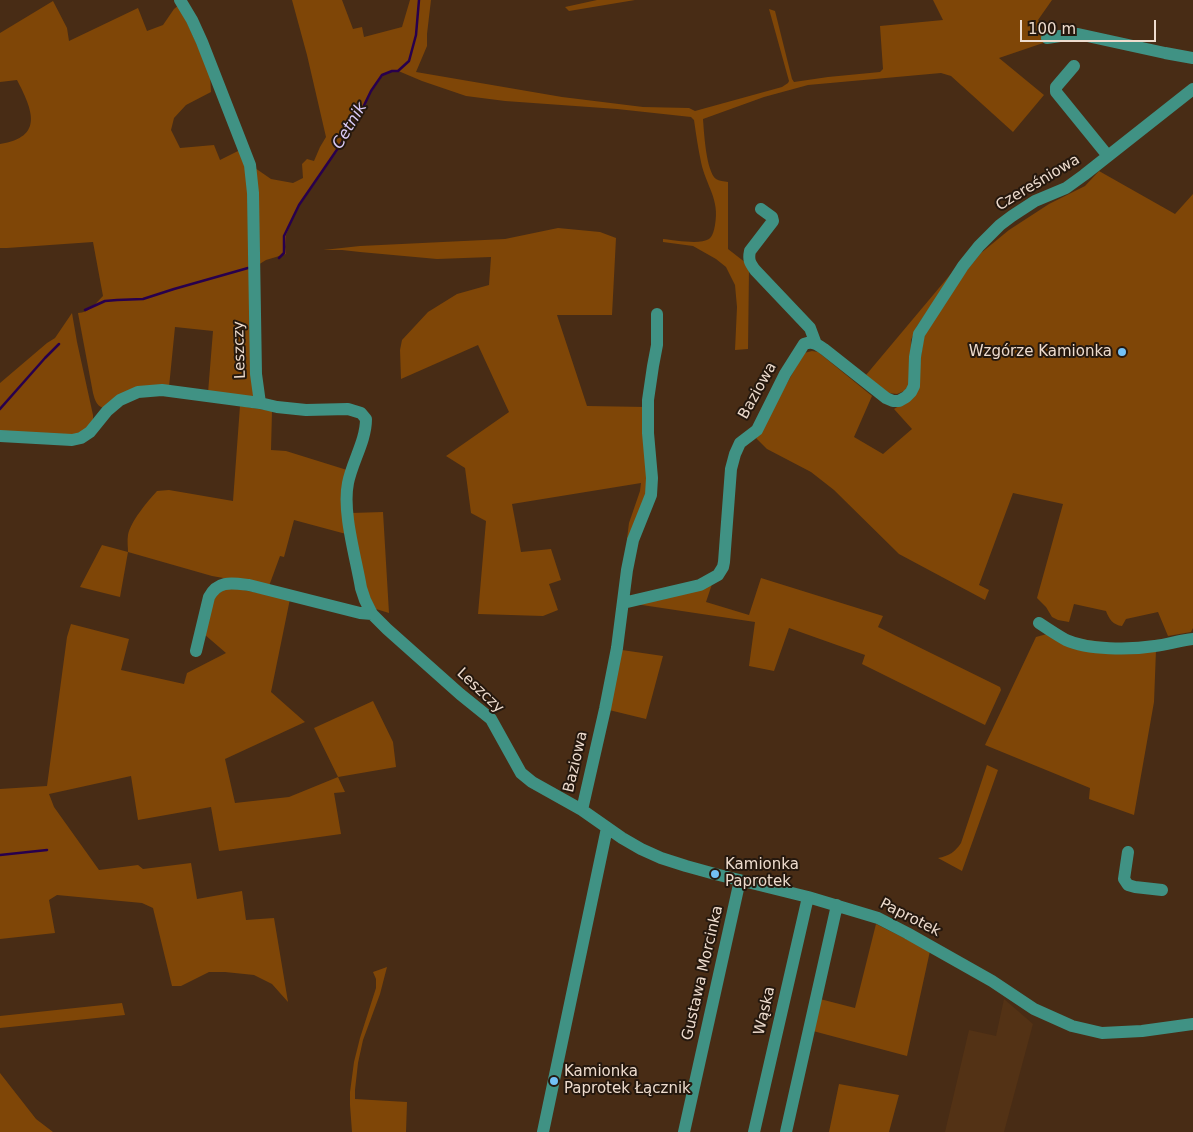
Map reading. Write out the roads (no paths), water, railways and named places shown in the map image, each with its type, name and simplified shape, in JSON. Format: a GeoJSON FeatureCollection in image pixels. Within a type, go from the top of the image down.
{"type":"FeatureCollection","features":[{"type":"Feature","properties":{"kind":"street","name":"Leszczy"},"geometry":{"type":"LineString","coordinates":[[180,0],[202,42],[250,165],[253,193],[256,374],[260,403],[306,410],[348,409],[361,413],[366,420],[363,437],[347,485],[347,510],[361,588],[365,600],[372,614],[387,630],[491,719],[522,773],[532,782]]}},
{"type":"Feature","properties":{"kind":"street"},"geometry":{"type":"LineString","coordinates":[[1048,38],[1078,34],[1193,58]]}},
{"type":"Feature","properties":{"kind":"street"},"geometry":{"type":"LineString","coordinates":[[1074,66],[1056,87],[1056,92],[1108,156]]}},
{"type":"Feature","properties":{"kind":"street","name":"Czereśniowa"},"geometry":{"type":"LineString","coordinates":[[816,344],[886,398],[899,401],[906,397],[912,392],[914,386],[915,357],[919,334],[970,256],[989,234],[1035,201],[1066,188],[1193,89]]}},
{"type":"Feature","properties":{"kind":"street"},"geometry":{"type":"LineString","coordinates":[[761,209],[772,216],[773,221],[750,251],[749,262],[810,328],[816,344]]}},
{"type":"Feature","properties":{"kind":"street","name":"Baziowa"},"geometry":{"type":"LineString","coordinates":[[582,810],[617,648],[627,570],[633,540],[652,488],[648,400],[652,366],[657,345],[657,314]]}},
{"type":"Feature","properties":{"kind":"street","name":"Baziowa"},"geometry":{"type":"LineString","coordinates":[[623,604],[700,585],[718,575],[724,562],[731,469],[740,442],[757,430],[785,374],[804,344],[810,342],[816,344]]}},
{"type":"Feature","properties":{"kind":"street"},"geometry":{"type":"LineString","coordinates":[[0,436],[72,440],[81,438],[90,432],[107,411],[120,400],[138,392],[162,390],[260,403]]}},
{"type":"Feature","properties":{"kind":"street"},"geometry":{"type":"LineString","coordinates":[[196,651],[209,597],[212,591],[224,584],[249,585],[360,614],[372,614]]}},
{"type":"Feature","properties":{"kind":"street"},"geometry":{"type":"LineString","coordinates":[[1039,623],[1066,640],[1097,648],[1154,647],[1193,639]]}},
{"type":"Feature","properties":{"kind":"street","name":"Paprotek"},"geometry":{"type":"LineString","coordinates":[[532,782],[582,810],[641,849],[661,858],[715,874],[808,897],[878,918],[992,981],[1034,1009],[1072,1026],[1102,1033],[1142,1031],[1193,1024]]}},
{"type":"Feature","properties":{"kind":"street"},"geometry":{"type":"LineString","coordinates":[[543,1132],[607,828]]}},
{"type":"Feature","properties":{"kind":"street"},"geometry":{"type":"LineString","coordinates":[[1128,852],[1124,879],[1128,885],[1162,890]]}},
{"type":"Feature","properties":{"kind":"street","name":"Gustawa Morcinka"},"geometry":{"type":"LineString","coordinates":[[684,1132],[740,880]]}},
{"type":"Feature","properties":{"kind":"street","name":"Wąska"},"geometry":{"type":"LineString","coordinates":[[754,1132],[808,897]]}},
{"type":"Feature","properties":{"kind":"street"},"geometry":{"type":"LineString","coordinates":[[786,1132],[837,906]]}},
{"type":"Feature","properties":{"kind":"waterway","name":"Cetnik"},"geometry":{"type":"LineString","coordinates":[[279,258],[284,253],[284,236],[299,205],[356,122],[371,91],[382,75],[398,71],[409,61],[416,35],[419,0]]}},
{"type":"Feature","properties":{"kind":"waterway","name":"Cetnik"},"geometry":{"type":"LineString","coordinates":[[85,310],[105,301],[143,299],[248,268]]}},
{"type":"Feature","properties":{"kind":"waterway","name":"Cetnik"},"geometry":{"type":"LineString","coordinates":[[0,409],[59,344]]}},
{"type":"Feature","properties":{"kind":"waterway"},"geometry":{"type":"LineString","coordinates":[[0,855],[47,850]]}},
{"type":"Feature","properties":{"kind":"place","name":"Wzgórze Kamionka"},"geometry":{"type":"Point","coordinates":[1122,352]}},
{"type":"Feature","properties":{"kind":"place","name":"Kamionka Paprotek"},"geometry":{"type":"Point","coordinates":[715,874]}},
{"type":"Feature","properties":{"kind":"place","name":"Kamionka Paprotek Łącznik"},"geometry":{"type":"Point","coordinates":[554,1081]}}]}
